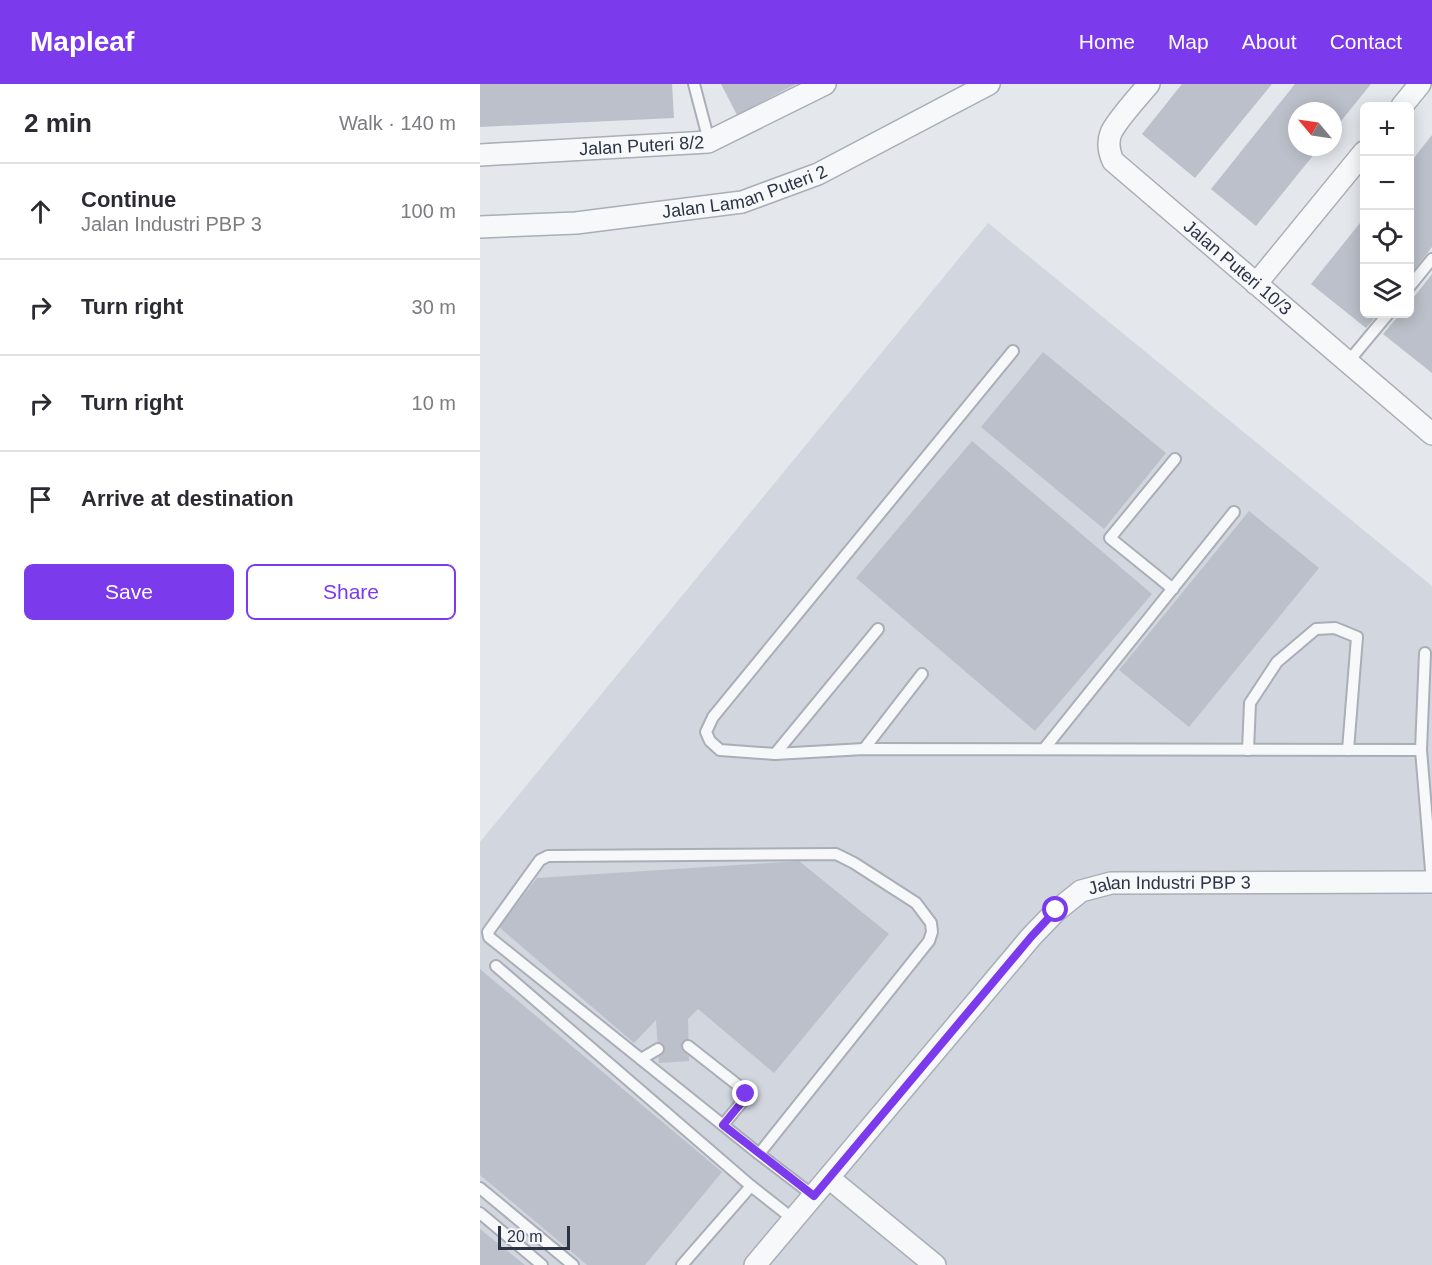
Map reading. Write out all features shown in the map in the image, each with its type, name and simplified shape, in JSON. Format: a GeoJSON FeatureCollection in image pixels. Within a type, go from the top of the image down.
{"type":"FeatureCollection","features":[{"type":"Feature","properties":{"kind":"street","name":"Jalan Puteri 8/2"},"geometry":{"type":"LineString","coordinates":[[480,155],[708,141],[825,84]]}},
{"type":"Feature","properties":{"kind":"street","name":"Jalan Laman Puteri 2"},"geometry":{"type":"LineString","coordinates":[[480,227],[576,223],[742,202],[818,174],[989,84]]}},
{"type":"Feature","properties":{"kind":"street","name":"Jalan Puteri 10/3"},"geometry":{"type":"LineString","coordinates":[[1149,84],[1110,134],[1110,154],[1113,161],[1432,434]]}},
{"type":"Feature","properties":{"kind":"street"},"geometry":{"type":"LineString","coordinates":[[1405,102],[1420,84]]}},
{"type":"Feature","properties":{"kind":"street"},"geometry":{"type":"LineString","coordinates":[[1256,284],[1362,156]]}},
{"type":"Feature","properties":{"kind":"street","name":"Jalan Industri PBP 3"},"geometry":{"type":"LineString","coordinates":[[755,1265],[1031,937],[1056,910],[1081,891],[1111,883],[1432,882]]}},
{"type":"Feature","properties":{"kind":"street"},"geometry":{"type":"LineString","coordinates":[[829,1178],[935,1265]]}},
{"type":"Feature","properties":{"kind":"lane"},"geometry":{"type":"LineString","coordinates":[[694,84],[708,141]]}},
{"type":"Feature","properties":{"kind":"lane"},"geometry":{"type":"LineString","coordinates":[[1414,281],[1432,259]]}},
{"type":"Feature","properties":{"kind":"lane"},"geometry":{"type":"LineString","coordinates":[[1348,362],[1385,318]]}},
{"type":"Feature","properties":{"kind":"lane"},"geometry":{"type":"LineString","coordinates":[[1013,351],[713,717],[706,732],[710,741],[720,750],[775,754],[864,748],[1420,750]]}},
{"type":"Feature","properties":{"kind":"lane"},"geometry":{"type":"LineString","coordinates":[[1173,589],[1110,538],[1175,459]]}},
{"type":"Feature","properties":{"kind":"lane"},"geometry":{"type":"LineString","coordinates":[[1044,749],[1234,512]]}},
{"type":"Feature","properties":{"kind":"lane"},"geometry":{"type":"LineString","coordinates":[[1248,750],[1251,703],[1277,662],[1316,629],[1335,628],[1357,637],[1348,750]]}},
{"type":"Feature","properties":{"kind":"lane"},"geometry":{"type":"LineString","coordinates":[[775,754],[878,629]]}},
{"type":"Feature","properties":{"kind":"lane"},"geometry":{"type":"LineString","coordinates":[[1425,653],[1420,750],[1432,882]]}},
{"type":"Feature","properties":{"kind":"lane"},"geometry":{"type":"LineString","coordinates":[[864,748],[922,674]]}},
{"type":"Feature","properties":{"kind":"lane"},"geometry":{"type":"LineString","coordinates":[[759,1154],[930,941],[931,923],[916,903],[855,863],[836,854],[548,856],[540,860],[488,932],[489,937],[759,1154],[814,1196]]}},
{"type":"Feature","properties":{"kind":"lane"},"geometry":{"type":"LineString","coordinates":[[496,966],[751,1186],[793,1219]]}},
{"type":"Feature","properties":{"kind":"lane"},"geometry":{"type":"LineString","coordinates":[[688,1046],[744,1090],[746,1094],[723,1125]]}},
{"type":"Feature","properties":{"kind":"lane"},"geometry":{"type":"LineString","coordinates":[[641,1059],[658,1049]]}},
{"type":"Feature","properties":{"kind":"lane"},"geometry":{"type":"LineString","coordinates":[[682,1265],[751,1186]]}},
{"type":"Feature","properties":{"kind":"lane"},"geometry":{"type":"LineString","coordinates":[[480,1188],[573,1265]]}},
{"type":"Feature","properties":{"kind":"lane"},"geometry":{"type":"LineString","coordinates":[[480,1213],[542,1265]]}},
{"type":"Feature","properties":{"kind":"shaded area"},"geometry":{"type":"Polygon","coordinates":[[[988,223],[1432,586],[1432,1265],[480,1265],[480,842],[988,223]]]}},
{"type":"Feature","properties":{"kind":"building"},"geometry":{"type":"Polygon","coordinates":[[[480,84],[672,84],[674,118],[480,127],[480,84]]]}},
{"type":"Feature","properties":{"kind":"building"},"geometry":{"type":"Polygon","coordinates":[[[721,84],[796,84],[737,115],[721,84]]]}},
{"type":"Feature","properties":{"kind":"building"},"geometry":{"type":"Polygon","coordinates":[[[1182,84],[1272,84],[1195,178],[1142,134],[1182,84]]]}},
{"type":"Feature","properties":{"kind":"building"},"geometry":{"type":"Polygon","coordinates":[[[1295,84],[1371,84],[1342,120],[1342,102],[1288,102],[1288,156],[1313,156],[1256,226],[1211,189],[1295,84]]]}},
{"type":"Feature","properties":{"kind":"building"},"geometry":{"type":"Polygon","coordinates":[[[1432,135],[1432,247],[1414,270],[1414,210],[1414,158],[1432,135]]]}},
{"type":"Feature","properties":{"kind":"building"},"geometry":{"type":"Polygon","coordinates":[[[1360,223],[1360,318],[1375,318],[1366,328],[1311,284],[1360,223]]]}},
{"type":"Feature","properties":{"kind":"building"},"geometry":{"type":"Polygon","coordinates":[[[1432,274],[1432,373],[1383,334],[1397,318],[1414,318],[1414,297],[1432,274]]]}},
{"type":"Feature","properties":{"kind":"building"},"geometry":{"type":"Polygon","coordinates":[[[1043,352],[1166,453],[1104,529],[981,427],[1043,352]]]}},
{"type":"Feature","properties":{"kind":"building"},"geometry":{"type":"Polygon","coordinates":[[[972,441],[1152,594],[1035,731],[856,578],[972,441]]]}},
{"type":"Feature","properties":{"kind":"building"},"geometry":{"type":"Polygon","coordinates":[[[1249,511],[1319,568],[1189,727],[1119,670],[1249,511]]]}},
{"type":"Feature","properties":{"kind":"building"},"geometry":{"type":"Polygon","coordinates":[[[799,861],[889,934],[774,1073],[698,1009],[688,1019],[689,1061],[659,1063],[656,1020],[634,1043],[499,927],[537,878],[799,861]]]}},
{"type":"Feature","properties":{"kind":"building"},"geometry":{"type":"Polygon","coordinates":[[[480,969],[722,1172],[645,1265],[587,1265],[480,1175],[480,969]]]}},
{"type":"Feature","properties":{"kind":"building"},"geometry":{"type":"Polygon","coordinates":[[[480,1229],[525,1265],[480,1265],[480,1229]]]}},
{"type":"Feature","properties":{"kind":"route"},"geometry":{"type":"LineString","coordinates":[[746,1094],[723,1125],[814,1196],[1056,910]]}}]}
